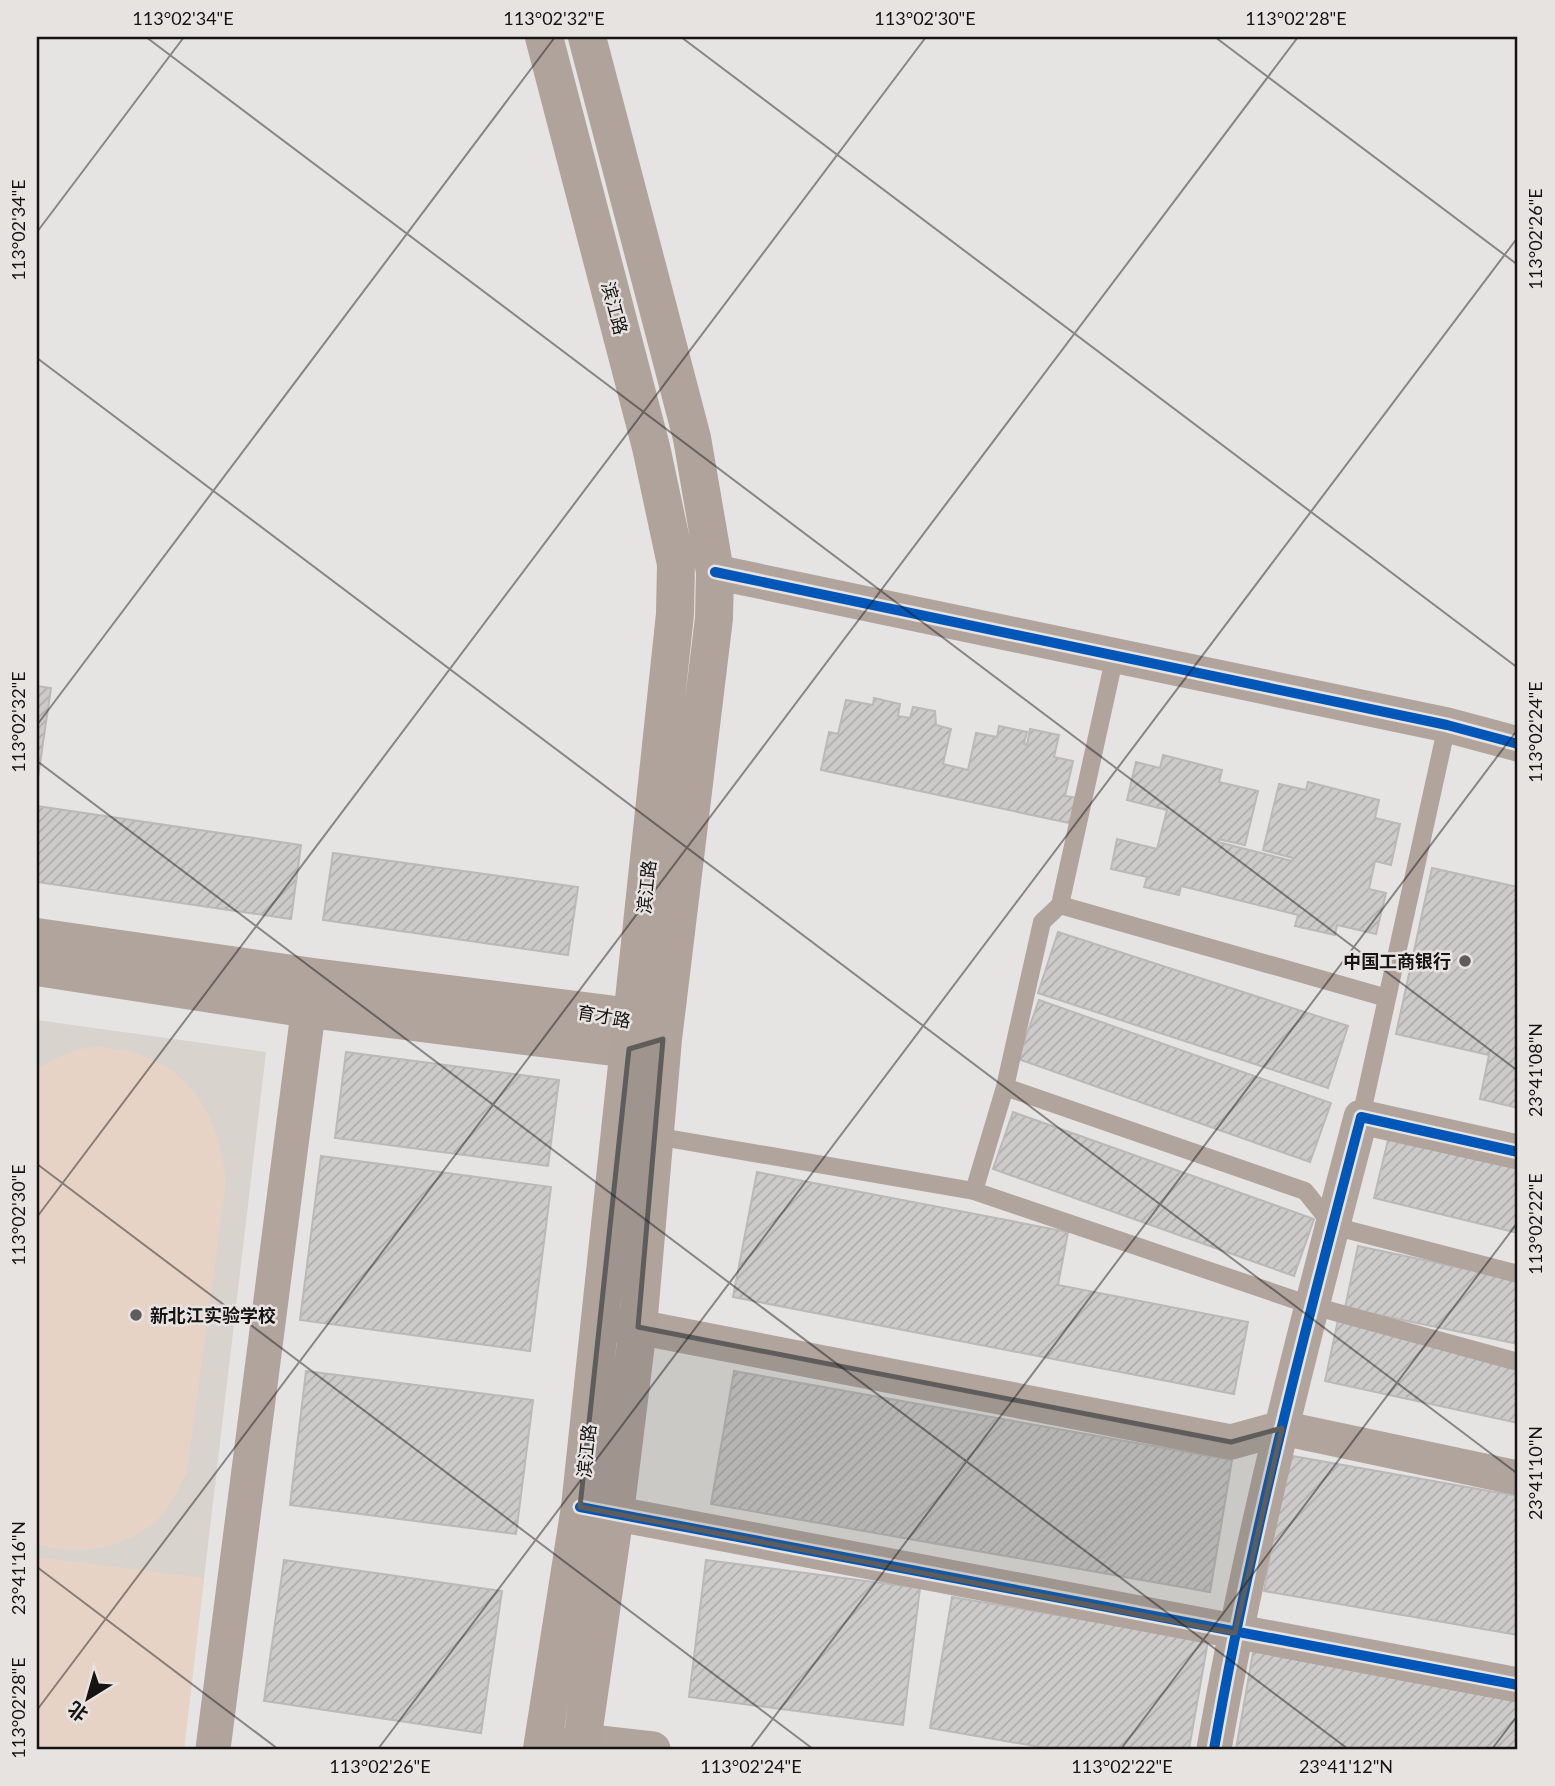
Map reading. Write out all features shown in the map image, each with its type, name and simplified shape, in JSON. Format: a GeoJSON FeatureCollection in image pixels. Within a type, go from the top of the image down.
{"type":"FeatureCollection","features":[{"type":"Feature","properties":{"kind":"main road","name":"滨江路"},"geometry":{"type":"LineString","coordinates":[[542,1749],[638,1327],[655,1136],[641,1035],[675,614],[676,564],[652,447],[544,37]]}},
{"type":"Feature","properties":{"kind":"main road","name":"滨江路"},"geometry":{"type":"LineString","coordinates":[[573,1746],[598,1510],[600,1323],[641,1035],[714,618],[715,572],[692,438],[587,37]]}},
{"type":"Feature","properties":{"kind":"street"},"geometry":{"type":"LineString","coordinates":[[715,572],[1447,725],[1518,744]]}},
{"type":"Feature","properties":{"kind":"street","name":"育才路"},"geometry":{"type":"LineString","coordinates":[[37,937],[311,993]]}},
{"type":"Feature","properties":{"kind":"street","name":"育才路"},"geometry":{"type":"LineString","coordinates":[[37,967],[311,993],[641,1035]]}},
{"type":"Feature","properties":{"kind":"street"},"geometry":{"type":"LineString","coordinates":[[212,1749],[311,993]]}},
{"type":"Feature","properties":{"kind":"street"},"geometry":{"type":"LineString","coordinates":[[1214,1749],[1234,1633],[1282,1428],[1361,1117],[1518,1152]]}},
{"type":"Feature","properties":{"kind":"street"},"geometry":{"type":"LineString","coordinates":[[600,1323],[638,1327],[1231,1442],[1282,1428],[1518,1478]]}},
{"type":"Feature","properties":{"kind":"street"},"geometry":{"type":"LineString","coordinates":[[598,1510],[1518,1685]]}},
{"type":"Feature","properties":{"kind":"street"},"geometry":{"type":"LineString","coordinates":[[573,1746],[653,1749]]}},
{"type":"Feature","properties":{"kind":"lane"},"geometry":{"type":"LineString","coordinates":[[974,1191],[1005,1087],[1042,922],[1060,905],[1115,656]]}},
{"type":"Feature","properties":{"kind":"lane"},"geometry":{"type":"LineString","coordinates":[[1361,1117],[1447,725]]}},
{"type":"Feature","properties":{"kind":"lane"},"geometry":{"type":"LineString","coordinates":[[1060,905],[1387,998]]}},
{"type":"Feature","properties":{"kind":"lane"},"geometry":{"type":"LineString","coordinates":[[1005,1087],[1305,1192],[1333,1226],[1518,1274]]}},
{"type":"Feature","properties":{"kind":"lane"},"geometry":{"type":"LineString","coordinates":[[655,1136],[974,1191],[1313,1306],[1518,1362]]}},
{"type":"Feature","properties":{"kind":"highlighted area"},"geometry":{"type":"Polygon","coordinates":[[[663,1039],[638,1327],[1231,1442],[1282,1428],[1235,1633],[580,1507],[629,1049],[663,1039]]]}},
{"type":"Feature","properties":{"kind":"shaded area","name":"新北江实验学校"},"geometry":{"type":"Polygon","coordinates":[[[37,1020],[266,1052],[184,1749],[37,1749],[37,1020]]]}},
{"type":"Feature","properties":{"kind":"shaded area"},"geometry":{"type":"Polygon","coordinates":[[[96,1047],[125,1051],[150,1059],[189,1086],[203,1105],[214,1128],[222,1153],[226,1182],[187,1471],[167,1509],[150,1526],[136,1535],[104,1547],[54,1548],[37,1545],[37,1070],[65,1054],[96,1047]]]}},
{"type":"Feature","properties":{"kind":"shaded area"},"geometry":{"type":"Polygon","coordinates":[[[37,1557],[204,1578],[184,1749],[37,1749],[37,1557]]]}},
{"type":"Feature","properties":{"kind":"building"},"geometry":{"type":"Polygon","coordinates":[[[37,686],[51,688],[37,784],[37,686]]]}},
{"type":"Feature","properties":{"kind":"building"},"geometry":{"type":"Polygon","coordinates":[[[874,698],[900,704],[898,716],[910,718],[913,707],[935,711],[936,725],[951,729],[943,764],[968,770],[976,733],[997,737],[999,726],[1027,732],[1024,744],[1027,745],[1030,729],[1059,735],[1054,757],[1073,761],[1065,796],[1079,798],[1074,824],[821,770],[829,732],[838,734],[846,700],[873,705],[874,698]]]}},
{"type":"Feature","properties":{"kind":"building"},"geometry":{"type":"Polygon","coordinates":[[[1163,755],[1222,770],[1219,782],[1258,791],[1245,845],[1218,839],[1218,842],[1292,861],[1293,858],[1263,850],[1279,784],[1306,790],[1308,782],[1379,800],[1375,818],[1400,824],[1391,865],[1375,861],[1369,889],[1386,893],[1376,934],[1337,925],[1335,935],[1295,926],[1298,915],[1181,886],[1179,895],[1144,887],[1147,877],[1111,869],[1117,839],[1157,849],[1167,810],[1127,800],[1136,762],[1160,768],[1163,755]]]}},
{"type":"Feature","properties":{"kind":"building"},"geometry":{"type":"Polygon","coordinates":[[[37,806],[301,845],[291,919],[37,882],[37,806]]]}},
{"type":"Feature","properties":{"kind":"building"},"geometry":{"type":"Polygon","coordinates":[[[333,853],[578,887],[568,955],[323,920],[333,853]]]}},
{"type":"Feature","properties":{"kind":"building","name":"中国工商银行"},"geometry":{"type":"Polygon","coordinates":[[[1432,868],[1518,887],[1518,1108],[1480,1099],[1489,1055],[1396,1034],[1432,868]]]}},
{"type":"Feature","properties":{"kind":"building"},"geometry":{"type":"Polygon","coordinates":[[[1058,932],[1348,1026],[1328,1088],[1038,993],[1058,932]]]}},
{"type":"Feature","properties":{"kind":"building"},"geometry":{"type":"Polygon","coordinates":[[[1039,1000],[1331,1103],[1310,1162],[1018,1059],[1039,1000]]]}},
{"type":"Feature","properties":{"kind":"building"},"geometry":{"type":"Polygon","coordinates":[[[346,1052],[559,1080],[548,1166],[335,1138],[346,1052]]]}},
{"type":"Feature","properties":{"kind":"building"},"geometry":{"type":"Polygon","coordinates":[[[1013,1112],[1314,1219],[1294,1276],[993,1169],[1013,1112]]]}},
{"type":"Feature","properties":{"kind":"building"},"geometry":{"type":"Polygon","coordinates":[[[1389,1136],[1518,1167],[1518,1233],[1374,1198],[1389,1136]]]}},
{"type":"Feature","properties":{"kind":"building"},"geometry":{"type":"Polygon","coordinates":[[[321,1156],[551,1187],[530,1351],[300,1320],[321,1156]]]}},
{"type":"Feature","properties":{"kind":"building"},"geometry":{"type":"Polygon","coordinates":[[[757,1172],[1068,1232],[1058,1285],[1248,1322],[1234,1394],[733,1297],[757,1172]]]}},
{"type":"Feature","properties":{"kind":"building"},"geometry":{"type":"Polygon","coordinates":[[[1358,1246],[1518,1280],[1518,1344],[1345,1308],[1358,1246]]]}},
{"type":"Feature","properties":{"kind":"building"},"geometry":{"type":"Polygon","coordinates":[[[1338,1320],[1518,1359],[1518,1423],[1325,1381],[1338,1320]]]}},
{"type":"Feature","properties":{"kind":"building"},"geometry":{"type":"Polygon","coordinates":[[[306,1371],[533,1400],[516,1534],[290,1505],[306,1371]]]}},
{"type":"Feature","properties":{"kind":"building"},"geometry":{"type":"Polygon","coordinates":[[[734,1371],[1232,1460],[1210,1592],[711,1504],[734,1371]]]}},
{"type":"Feature","properties":{"kind":"building"},"geometry":{"type":"Polygon","coordinates":[[[1287,1455],[1518,1496],[1518,1635],[1264,1591],[1287,1455]]]}},
{"type":"Feature","properties":{"kind":"building"},"geometry":{"type":"Polygon","coordinates":[[[284,1560],[502,1591],[481,1733],[264,1701],[284,1560]]]}},
{"type":"Feature","properties":{"kind":"building"},"geometry":{"type":"Polygon","coordinates":[[[706,1560],[920,1588],[903,1725],[689,1697],[706,1560]]]}},
{"type":"Feature","properties":{"kind":"building"},"geometry":{"type":"Polygon","coordinates":[[[952,1597],[1208,1641],[1189,1749],[1052,1749],[930,1728],[952,1597]]]}},
{"type":"Feature","properties":{"kind":"building"},"geometry":{"type":"Polygon","coordinates":[[[1254,1647],[1518,1693],[1518,1749],[1236,1749],[1254,1647]]]}},
{"type":"Feature","properties":{"kind":"cycle path"},"geometry":{"type":"LineString","coordinates":[[715,572],[1447,725],[1518,744]]}},
{"type":"Feature","properties":{"kind":"cycle path"},"geometry":{"type":"LineString","coordinates":[[1214,1749],[1262,1511],[1361,1117],[1518,1152]]}},
{"type":"Feature","properties":{"kind":"cycle path"},"geometry":{"type":"LineString","coordinates":[[580,1507],[1518,1685]]}},
{"type":"Feature","properties":{"kind":"place","name":"中国工商银行"},"geometry":{"type":"Point","coordinates":[1465,961]}},
{"type":"Feature","properties":{"kind":"place","name":"新北江实验学校"},"geometry":{"type":"Point","coordinates":[136,1315]}}]}
